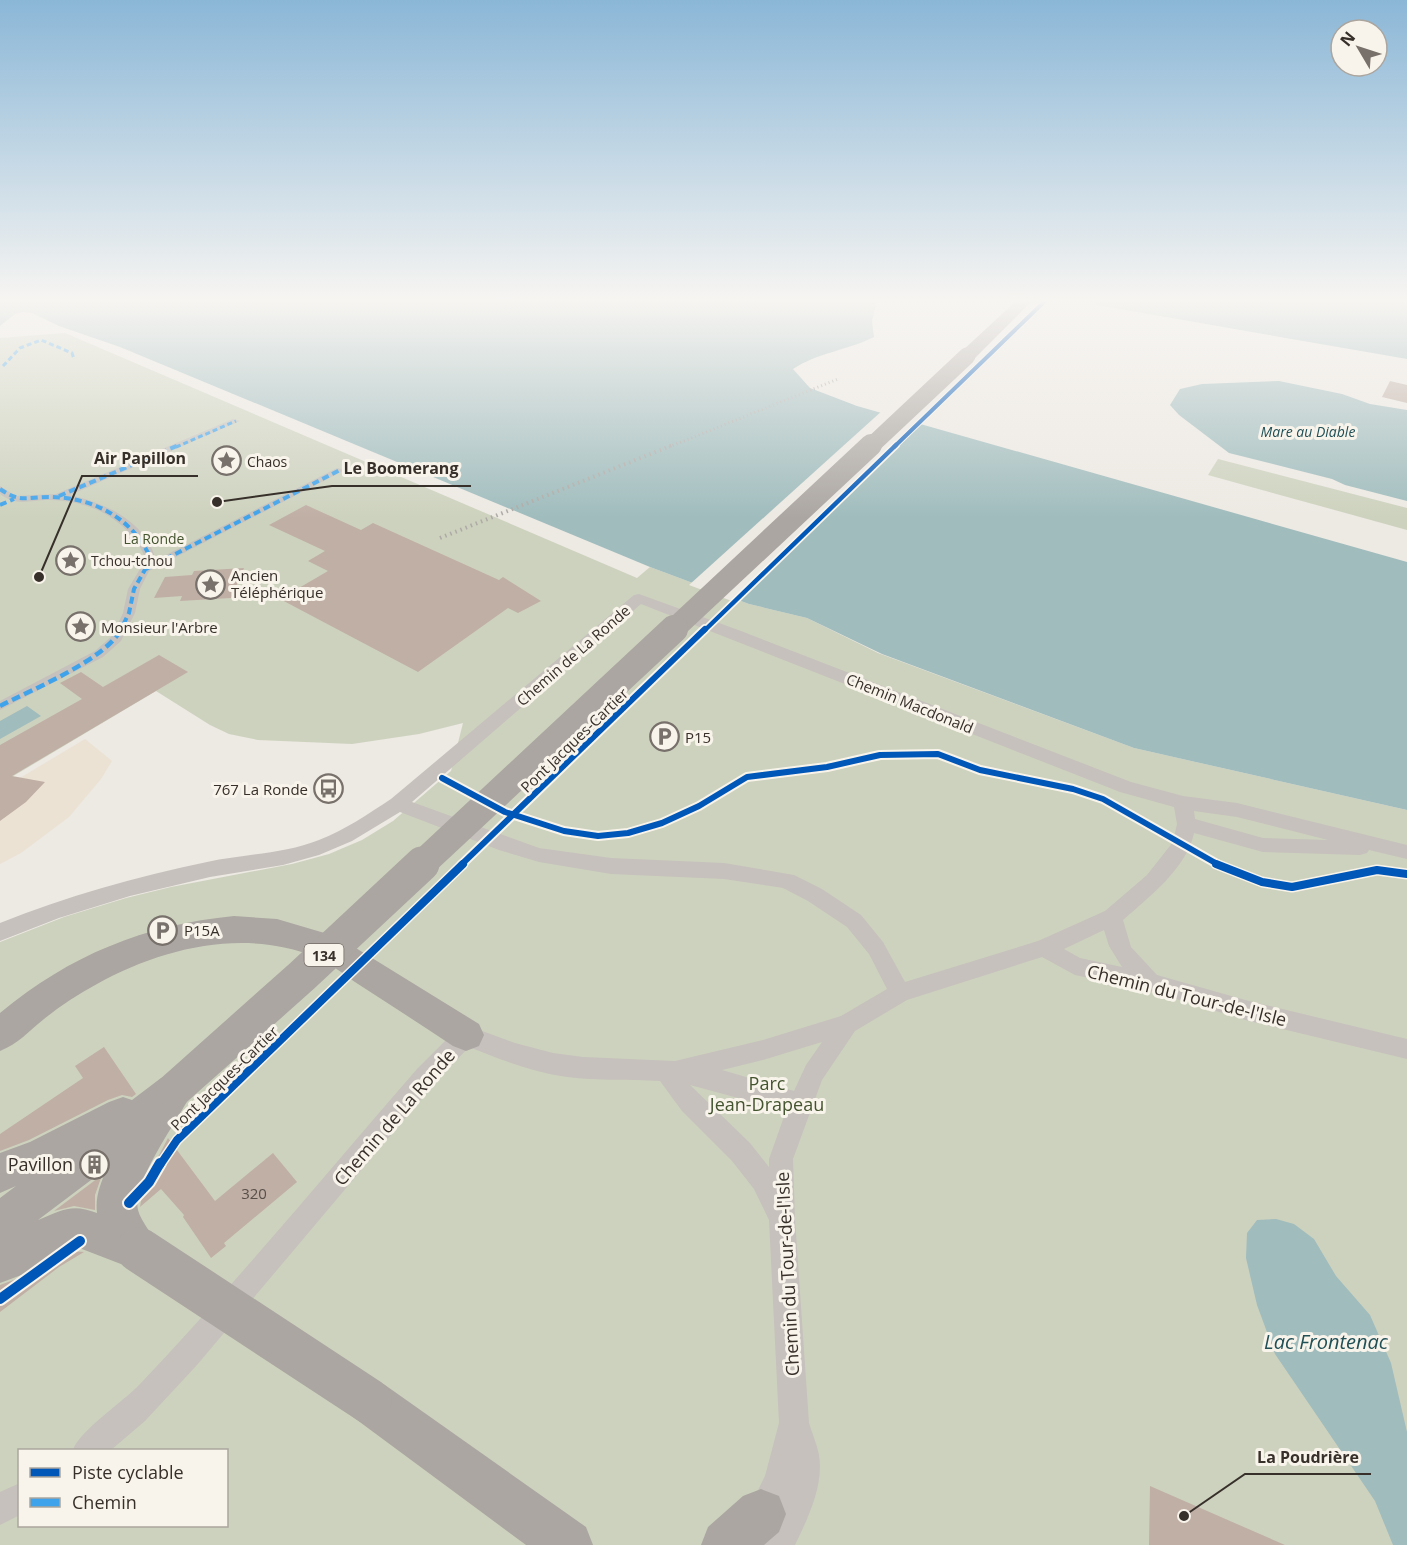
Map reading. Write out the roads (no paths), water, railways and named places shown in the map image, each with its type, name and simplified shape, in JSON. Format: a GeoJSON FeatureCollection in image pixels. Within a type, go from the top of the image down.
{"type":"FeatureCollection","features":[{"type":"Feature","properties":{"kind":"main road","name":"Pont Jacques-Cartier"},"geometry":{"type":"LineString","coordinates":[[0,1223],[91,1156],[174,1090],[302,976],[948,373]]}},
{"type":"Feature","properties":{"kind":"main road"},"geometry":{"type":"LineString","coordinates":[[0,1035],[39,1002],[68,983],[127,952],[180,937],[231,930],[260,930],[321,944],[466,1035]]}},
{"type":"Feature","properties":{"kind":"main road"},"geometry":{"type":"LineString","coordinates":[[0,1173],[42,1156],[174,1090]]}},
{"type":"Feature","properties":{"kind":"main road"},"geometry":{"type":"LineString","coordinates":[[139,1250],[117,1213],[117,1195],[125,1174],[174,1090]]}},
{"type":"Feature","properties":{"kind":"main road"},"geometry":{"type":"LineString","coordinates":[[0,1262],[17,1256],[43,1239],[70,1228],[82,1228],[139,1250],[369,1401],[568,1545]]}},
{"type":"Feature","properties":{"kind":"street"},"geometry":{"type":"LineString","coordinates":[[58,497],[236,421]]}},
{"type":"Feature","properties":{"kind":"street"},"geometry":{"type":"LineString","coordinates":[[146,569],[340,470]]}},
{"type":"Feature","properties":{"kind":"street"},"geometry":{"type":"LineString","coordinates":[[0,489],[14,499]]}},
{"type":"Feature","properties":{"kind":"street"},"geometry":{"type":"LineString","coordinates":[[0,505],[14,499],[58,497],[76,499],[118,516],[130,525],[148,548],[151,559],[134,589],[129,613],[117,638],[99,654],[0,706]]}},
{"type":"Feature","properties":{"kind":"street","name":"Chemin Macdonald"},"geometry":{"type":"LineString","coordinates":[[639,598],[1126,787],[1183,803],[1237,810],[1402,851]]}},
{"type":"Feature","properties":{"kind":"street","name":"Chemin de La Ronde"},"geometry":{"type":"LineString","coordinates":[[0,932],[75,903],[128,887],[292,855],[326,845],[354,832],[398,804],[639,598]]}},
{"type":"Feature","properties":{"kind":"street"},"geometry":{"type":"LineString","coordinates":[[1044,948],[1112,917],[1134,900],[1159,874],[1182,844],[1186,824],[1183,803]]}},
{"type":"Feature","properties":{"kind":"street"},"geometry":{"type":"LineString","coordinates":[[398,804],[506,845],[539,855],[611,866],[724,872],[787,880],[815,895],[854,921],[876,948],[900,993]]}},
{"type":"Feature","properties":{"kind":"street"},"geometry":{"type":"LineString","coordinates":[[1275,819],[1281,846]]}},
{"type":"Feature","properties":{"kind":"street","name":"Chemin Macdonald"},"geometry":{"type":"LineString","coordinates":[[1186,824],[1254,843],[1402,851]]}},
{"type":"Feature","properties":{"kind":"street"},"geometry":{"type":"LineString","coordinates":[[1112,917],[1115,937],[1123,954],[1132,966],[1153,983]]}},
{"type":"Feature","properties":{"kind":"street","name":"Chemin du Tour-de-l'Isle"},"geometry":{"type":"LineString","coordinates":[[753,1537],[791,1524],[801,1483],[804,1457],[794,1423],[782,1219],[782,1159],[800,1104],[814,1073],[847,1024],[900,993],[1044,948],[1074,966],[1153,983],[1249,1011],[1407,1049]]}},
{"type":"Feature","properties":{"kind":"street"},"geometry":{"type":"LineString","coordinates":[[666,1071],[763,1050],[847,1024]]}},
{"type":"Feature","properties":{"kind":"street"},"geometry":{"type":"LineString","coordinates":[[466,1035],[503,1051],[535,1060],[568,1066],[666,1071],[703,1076],[800,1104]]}},
{"type":"Feature","properties":{"kind":"street","name":"Chemin de La Ronde"},"geometry":{"type":"LineString","coordinates":[[89,1449],[135,1411],[188,1355],[425,1077],[466,1035]]}},
{"type":"Feature","properties":{"kind":"street"},"geometry":{"type":"LineString","coordinates":[[666,1071],[690,1103],[741,1152],[763,1180],[782,1219]]}},
{"type":"Feature","properties":{"kind":"street"},"geometry":{"type":"LineString","coordinates":[[0,1509],[18,1499]]}},
{"type":"Feature","properties":{"kind":"water"},"geometry":{"type":"Polygon","coordinates":[[[183,373],[797,373],[810,388],[857,406],[1407,562],[1407,810],[1134,748],[882,654],[807,618],[749,604],[650,567],[183,373]]]}},
{"type":"Feature","properties":{"kind":"water","name":"Mare au Diable"},"geometry":{"type":"Polygon","coordinates":[[[1279,381],[1342,394],[1370,404],[1407,410],[1407,501],[1229,453],[1179,415],[1170,405],[1180,389],[1202,384],[1279,381]]]}},
{"type":"Feature","properties":{"kind":"water"},"geometry":{"type":"Polygon","coordinates":[[[27,706],[41,716],[0,739],[0,721],[27,706]]]}},
{"type":"Feature","properties":{"kind":"water","name":"Lac Frontenac"},"geometry":{"type":"Polygon","coordinates":[[[1276,1219],[1294,1224],[1314,1239],[1336,1276],[1370,1315],[1391,1363],[1407,1432],[1407,1545],[1393,1545],[1375,1501],[1275,1354],[1257,1305],[1246,1258],[1247,1233],[1257,1220],[1276,1219]]]}},
{"type":"Feature","properties":{"kind":"railway"},"geometry":{"type":"LineString","coordinates":[[669,447],[838,379]]}},
{"type":"Feature","properties":{"kind":"railway"},"geometry":{"type":"LineString","coordinates":[[440,538],[673,445]]}},
{"type":"Feature","properties":{"kind":"place","name":"Chaos"},"geometry":{"type":"Point","coordinates":[226,461]}},
{"type":"Feature","properties":{"kind":"place","name":"Le Boomerang"},"geometry":{"type":"Point","coordinates":[217,502]}},
{"type":"Feature","properties":{"kind":"place","name":"Tchou-tchou"},"geometry":{"type":"Point","coordinates":[70,560]}},
{"type":"Feature","properties":{"kind":"place","name":"Air Papillon"},"geometry":{"type":"Point","coordinates":[39,577]}},
{"type":"Feature","properties":{"kind":"place","name":"Ancien Téléphérique"},"geometry":{"type":"Point","coordinates":[210,584]}},
{"type":"Feature","properties":{"kind":"place","name":"Monsieur l'Arbre"},"geometry":{"type":"Point","coordinates":[80,627]}},
{"type":"Feature","properties":{"kind":"place","name":"P15"},"geometry":{"type":"Point","coordinates":[664,737]}},
{"type":"Feature","properties":{"kind":"place","name":"767 La Ronde"},"geometry":{"type":"Point","coordinates":[329,789]}},
{"type":"Feature","properties":{"kind":"place","name":"P15A"},"geometry":{"type":"Point","coordinates":[163,930]}},
{"type":"Feature","properties":{"kind":"place","name":"Pavillon"},"geometry":{"type":"Point","coordinates":[94,1164]}},
{"type":"Feature","properties":{"kind":"place","name":"La Poudrière"},"geometry":{"type":"Point","coordinates":[1184,1516]}},
{"type":"Feature","properties":{"kind":"park label","name":"La Ronde"},"geometry":{"type":"Point","coordinates":[154,538]}},
{"type":"Feature","properties":{"kind":"park label","name":"Parc Jean-Drapeau"},"geometry":{"type":"Point","coordinates":[767,1093]}}]}
